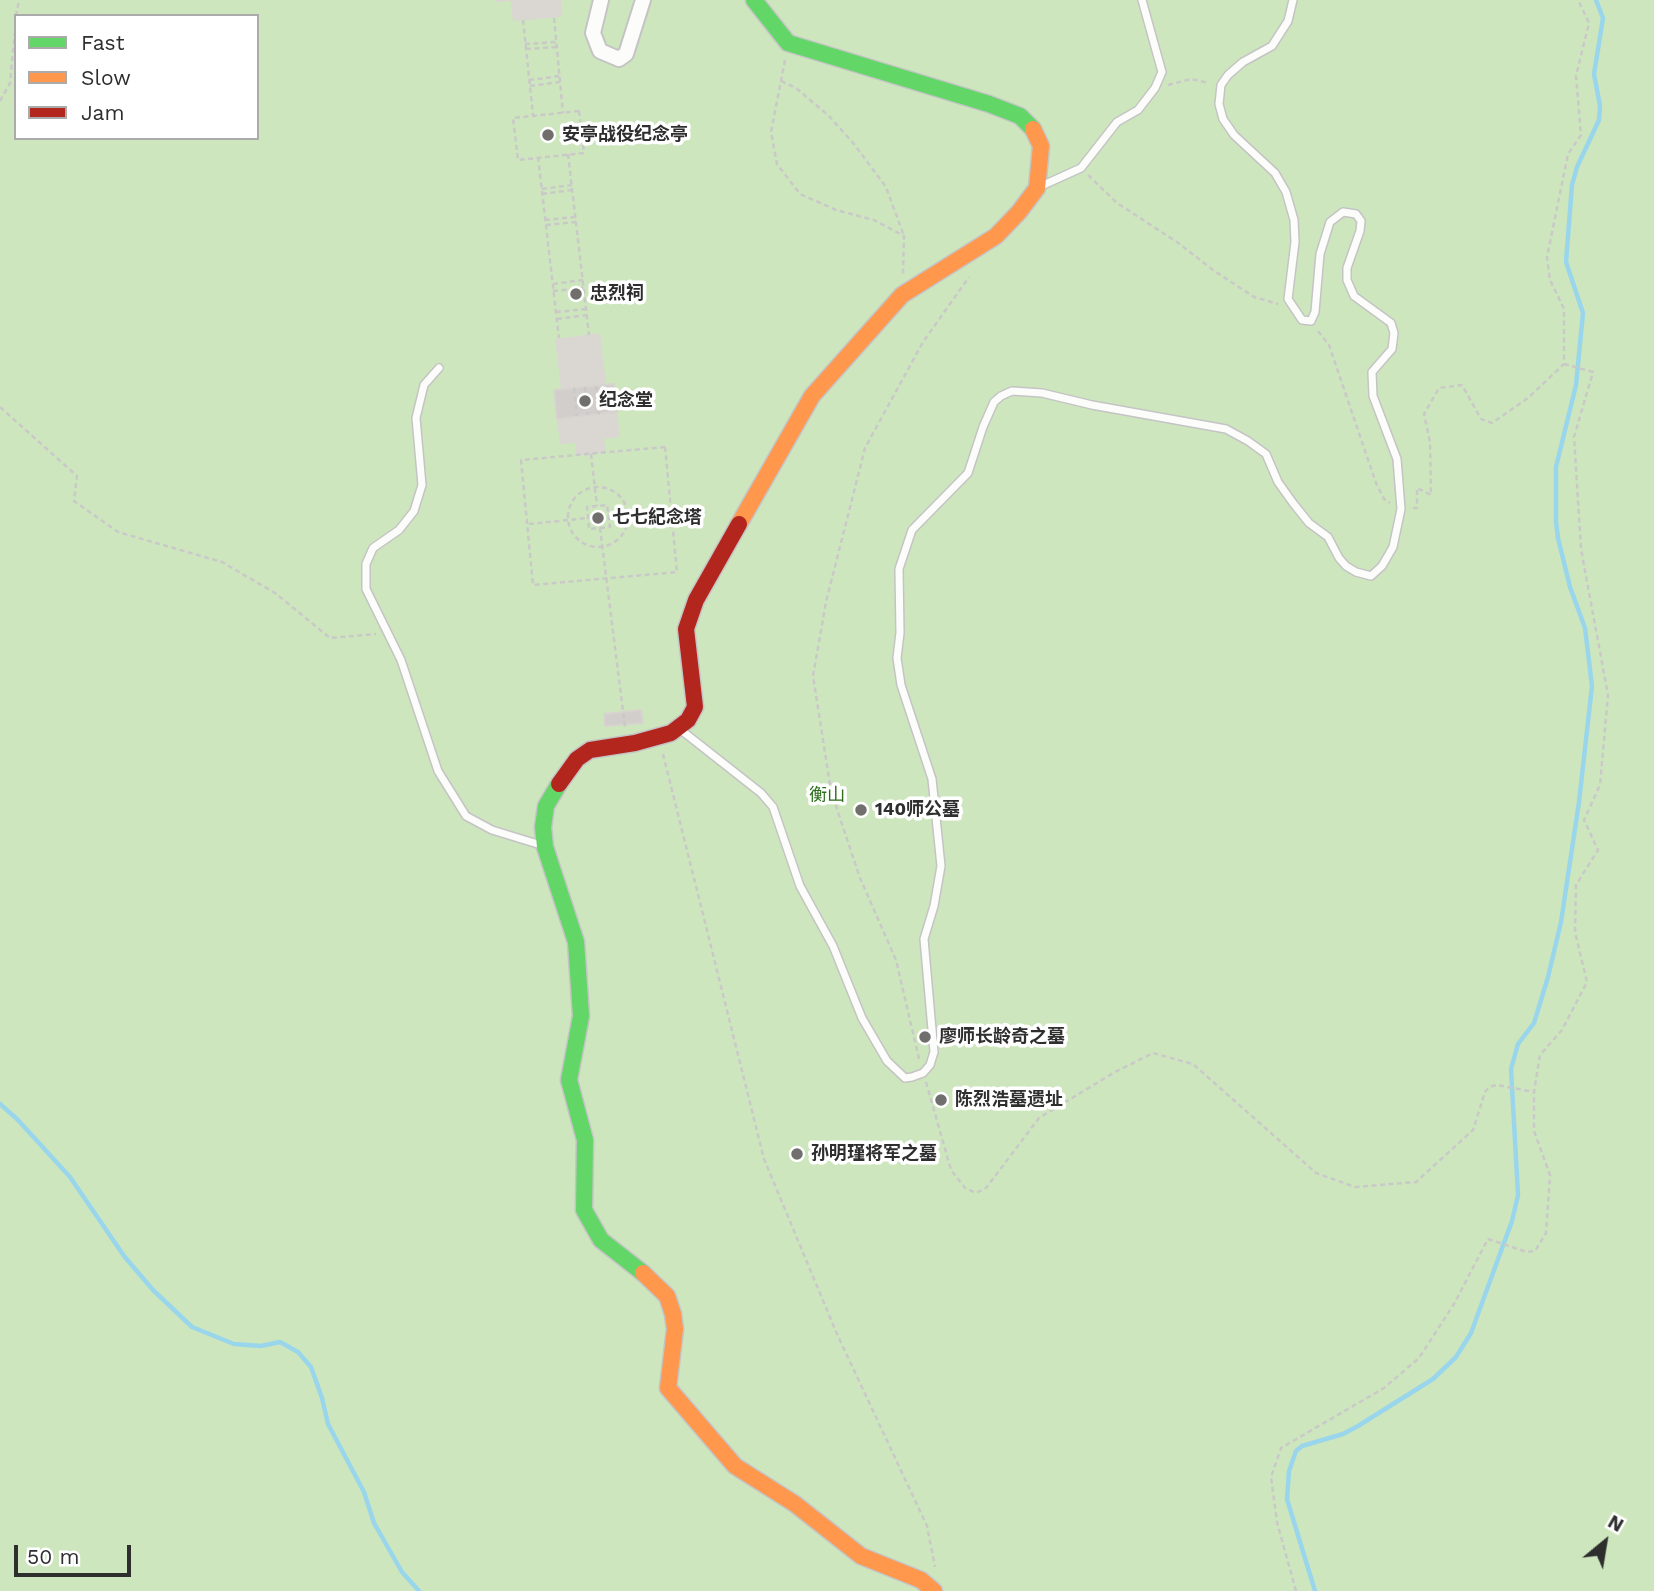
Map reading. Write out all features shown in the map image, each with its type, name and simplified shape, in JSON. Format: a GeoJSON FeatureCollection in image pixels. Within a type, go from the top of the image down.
{"type":"FeatureCollection","features":[{"type":"Feature","properties":{"kind":"street"},"geometry":{"type":"LineString","coordinates":[[601,0],[593,33],[600,51],[619,59],[626,54],[643,0]]}},
{"type":"Feature","properties":{"kind":"street"},"geometry":{"type":"LineString","coordinates":[[754,0],[788,43],[989,104],[1020,116],[1034,130],[1041,146],[1037,188],[996,236],[902,295],[812,396],[696,600],[686,629],[695,707],[688,720],[671,733],[590,750],[577,759],[546,806],[542,827],[545,847],[576,942],[581,1016],[569,1080],[585,1140],[584,1210],[601,1240],[635,1266],[667,1296],[673,1314],[675,1329],[668,1388],[735,1466],[795,1504],[861,1556],[936,1584]]}},
{"type":"Feature","properties":{"kind":"lane"},"geometry":{"type":"LineString","coordinates":[[1037,188],[1081,168],[1117,122],[1138,110],[1154,88],[1162,72],[1142,0]]}},
{"type":"Feature","properties":{"kind":"lane"},"geometry":{"type":"LineString","coordinates":[[678,728],[761,793],[773,807],[800,886],[832,946],[862,1018],[887,1061],[905,1078],[923,1073],[930,1065],[934,1052],[924,939],[934,906],[941,866],[932,779],[901,685],[897,657],[900,634],[899,569],[912,530],[968,473],[994,402],[1012,391],[1042,393],[1091,405],[1226,429],[1266,454],[1278,482],[1309,523],[1328,537],[1339,558],[1356,572],[1371,576],[1382,566],[1393,547],[1401,509],[1397,459],[1373,396],[1372,372],[1391,349],[1394,333],[1391,323],[1354,296],[1347,280],[1347,268],[1361,221],[1356,214],[1343,212],[1330,222],[1320,254],[1315,312],[1311,321],[1302,320],[1288,299],[1295,242],[1294,220],[1286,192],[1275,173],[1234,135],[1223,119],[1219,104],[1221,85],[1228,75],[1243,62],[1272,46],[1288,21],[1293,0]]}},
{"type":"Feature","properties":{"kind":"lane"},"geometry":{"type":"LineString","coordinates":[[439,368],[424,385],[416,418],[422,485],[414,511],[399,530],[373,548],[366,564],[366,589],[414,696],[438,771],[466,817],[492,830],[545,847]]}},
{"type":"Feature","properties":{"kind":"path"},"geometry":{"type":"LineString","coordinates":[[1311,321],[1329,345],[1380,491],[1384,499],[1401,509],[1417,508],[1417,488],[1431,495],[1430,442],[1424,414],[1439,388],[1462,385],[1481,419],[1492,423],[1528,398],[1564,364],[1564,309],[1550,280],[1547,257],[1567,155],[1581,135],[1576,76],[1590,23],[1578,0]]}},
{"type":"Feature","properties":{"kind":"path"},"geometry":{"type":"LineString","coordinates":[[554,18],[563,113]]}},
{"type":"Feature","properties":{"kind":"path"},"geometry":{"type":"LineString","coordinates":[[523,20],[533,116]]}},
{"type":"Feature","properties":{"kind":"path"},"geometry":{"type":"LineString","coordinates":[[0,102],[10,83],[14,40]]}},
{"type":"Feature","properties":{"kind":"path"},"geometry":{"type":"LineString","coordinates":[[526,44],[556,42]]}},
{"type":"Feature","properties":{"kind":"path"},"geometry":{"type":"LineString","coordinates":[[788,43],[771,132],[777,164],[800,194],[836,210],[874,220],[904,236]]}},
{"type":"Feature","properties":{"kind":"path"},"geometry":{"type":"LineString","coordinates":[[526,49],[557,47]]}},
{"type":"Feature","properties":{"kind":"path"},"geometry":{"type":"LineString","coordinates":[[529,80],[560,76]]}},
{"type":"Feature","properties":{"kind":"path"},"geometry":{"type":"LineString","coordinates":[[1154,88],[1191,79],[1221,85]]}},
{"type":"Feature","properties":{"kind":"path"},"geometry":{"type":"LineString","coordinates":[[781,80],[796,88],[829,116],[886,187],[904,236],[902,295]]}},
{"type":"Feature","properties":{"kind":"path"},"geometry":{"type":"LineString","coordinates":[[530,86],[560,82]]}},
{"type":"Feature","properties":{"kind":"path"},"geometry":{"type":"LineString","coordinates":[[579,111],[584,153],[518,160],[513,118],[563,113],[579,111]]}},
{"type":"Feature","properties":{"kind":"path"},"geometry":{"type":"LineString","coordinates":[[568,155],[589,335]]}},
{"type":"Feature","properties":{"kind":"path"},"geometry":{"type":"LineString","coordinates":[[538,158],[559,338]]}},
{"type":"Feature","properties":{"kind":"path"},"geometry":{"type":"LineString","coordinates":[[1081,168],[1117,203],[1177,242],[1213,270],[1254,297],[1293,308]]}},
{"type":"Feature","properties":{"kind":"path"},"geometry":{"type":"LineString","coordinates":[[542,191],[572,188]]}},
{"type":"Feature","properties":{"kind":"path"},"geometry":{"type":"LineString","coordinates":[[545,220],[575,216]]}},
{"type":"Feature","properties":{"kind":"path"},"geometry":{"type":"LineString","coordinates":[[546,225],[576,222]]}},
{"type":"Feature","properties":{"kind":"path"},"geometry":{"type":"LineString","coordinates":[[974,268],[923,342],[865,449],[826,601],[813,676],[831,791],[860,878],[896,960],[923,1073],[951,1170],[965,1188],[975,1193],[986,1188],[1039,1118],[1115,1072],[1153,1053],[1193,1064],[1315,1173],[1355,1187],[1416,1182],[1473,1130],[1489,1087],[1501,1085],[1534,1092]]}},
{"type":"Feature","properties":{"kind":"path"},"geometry":{"type":"LineString","coordinates":[[553,284],[583,281]]}},
{"type":"Feature","properties":{"kind":"path"},"geometry":{"type":"LineString","coordinates":[[554,291],[584,288]]}},
{"type":"Feature","properties":{"kind":"path"},"geometry":{"type":"LineString","coordinates":[[556,312],[586,309]]}},
{"type":"Feature","properties":{"kind":"path"},"geometry":{"type":"LineString","coordinates":[[556,319],[587,315]]}},
{"type":"Feature","properties":{"kind":"path"},"geometry":{"type":"LineString","coordinates":[[1296,1591],[1277,1522],[1271,1477],[1281,1448],[1384,1388],[1419,1358],[1454,1304],[1488,1239],[1527,1252],[1535,1251],[1546,1233],[1550,1175],[1534,1131],[1534,1092],[1540,1055],[1562,1030],[1587,982],[1575,932],[1576,884],[1598,850],[1584,820],[1600,785],[1608,695],[1581,549],[1574,437],[1593,372],[1564,364]]}},
{"type":"Feature","properties":{"kind":"path"},"geometry":{"type":"LineString","coordinates":[[596,386],[599,414]]}},
{"type":"Feature","properties":{"kind":"path"},"geometry":{"type":"LineString","coordinates":[[585,387],[588,415]]}},
{"type":"Feature","properties":{"kind":"path"},"geometry":{"type":"LineString","coordinates":[[574,388],[577,416]]}},
{"type":"Feature","properties":{"kind":"path"},"geometry":{"type":"LineString","coordinates":[[0,407],[77,476],[74,502],[118,531],[222,562],[275,593],[330,638],[388,633]]}},
{"type":"Feature","properties":{"kind":"path"},"geometry":{"type":"LineString","coordinates":[[665,447],[671,509],[677,572],[533,585],[522,460],[665,447]]}},
{"type":"Feature","properties":{"kind":"path"},"geometry":{"type":"LineString","coordinates":[[591,454],[597,506]]}},
{"type":"Feature","properties":{"kind":"path"},"geometry":{"type":"LineString","coordinates":[[595,487],[604,487],[620,496],[628,513],[628,523],[618,539],[602,547],[582,542],[574,535],[568,520],[570,505],[576,496],[595,487]]}},
{"type":"Feature","properties":{"kind":"path"},"geometry":{"type":"LineString","coordinates":[[607,505],[610,527],[589,529],[587,507],[597,506],[607,505]]}},
{"type":"Feature","properties":{"kind":"path"},"geometry":{"type":"LineString","coordinates":[[608,516],[671,509]]}},
{"type":"Feature","properties":{"kind":"path"},"geometry":{"type":"LineString","coordinates":[[527,524],[588,518]]}},
{"type":"Feature","properties":{"kind":"path"},"geometry":{"type":"LineString","coordinates":[[600,528],[628,744]]}},
{"type":"Feature","properties":{"kind":"path"},"geometry":{"type":"LineString","coordinates":[[659,736],[764,1159],[837,1334],[927,1526],[936,1584]]}},
{"type":"Feature","properties":{"kind":"green space","name":"衡山"},"geometry":{"type":"Polygon","coordinates":[[[0,0],[1654,0],[1654,1591],[0,1591],[0,0]]]}},
{"type":"Feature","properties":{"kind":"shaded area"},"geometry":{"type":"Polygon","coordinates":[[[495,0],[561,0],[562,17],[513,21],[511,1],[495,0]]]}},
{"type":"Feature","properties":{"kind":"shaded area"},"geometry":{"type":"Polygon","coordinates":[[[600,333],[606,384],[561,389],[555,339],[600,333]]]}},
{"type":"Feature","properties":{"kind":"shaded area"},"geometry":{"type":"Polygon","coordinates":[[[617,412],[620,437],[604,439],[606,453],[576,456],[575,443],[560,444],[557,419],[617,412]]]}},
{"type":"Feature","properties":{"kind":"building","name":"纪念堂"},"geometry":{"type":"Polygon","coordinates":[[[614,384],[617,412],[557,419],[554,390],[614,384]]]}},
{"type":"Feature","properties":{"kind":"building"},"geometry":{"type":"Polygon","coordinates":[[[641,710],[643,723],[605,726],[604,714],[641,710]]]}},
{"type":"Feature","properties":{"kind":"waterway"},"geometry":{"type":"LineString","coordinates":[[1315,1591],[1287,1499],[1289,1471],[1296,1451],[1302,1446],[1343,1434],[1358,1426],[1433,1379],[1456,1357],[1471,1333],[1512,1221],[1518,1195],[1511,1069],[1518,1044],[1534,1023],[1561,922],[1579,802],[1592,686],[1585,628],[1570,587],[1558,538],[1556,467],[1576,385],[1583,313],[1566,262],[1572,185],[1577,167],[1599,120],[1600,106],[1594,74],[1603,18],[1596,0]]}},
{"type":"Feature","properties":{"kind":"waterway"},"geometry":{"type":"LineString","coordinates":[[0,1104],[70,1177],[124,1256],[153,1290],[192,1327],[234,1344],[261,1346],[280,1342],[298,1352],[311,1367],[328,1424],[364,1492],[374,1523],[402,1572],[419,1591]]}},
{"type":"Feature","properties":{"kind":"traffic: fast"},"geometry":{"type":"LineString","coordinates":[[754,0],[788,43],[989,104],[1020,116],[1033,129]]}},
{"type":"Feature","properties":{"kind":"traffic: fast"},"geometry":{"type":"LineString","coordinates":[[559,784],[546,806],[543,827],[545,847],[576,942],[581,1016],[569,1080],[585,1140],[584,1210],[601,1240],[643,1273]]}},
{"type":"Feature","properties":{"kind":"traffic: slow"},"geometry":{"type":"LineString","coordinates":[[739,524],[812,396],[902,295],[996,236],[1037,188],[1041,146],[1033,129]]}},
{"type":"Feature","properties":{"kind":"traffic: slow"},"geometry":{"type":"LineString","coordinates":[[643,1273],[667,1296],[673,1314],[675,1329],[668,1388],[735,1466],[795,1504],[861,1556],[921,1580],[934,1591]]}},
{"type":"Feature","properties":{"kind":"traffic: jam"},"geometry":{"type":"LineString","coordinates":[[559,784],[577,759],[590,750],[635,743],[671,733],[688,720],[695,707],[686,629],[696,600],[739,524]]}},
{"type":"Feature","properties":{"kind":"place","name":"安亭战役纪念亭"},"geometry":{"type":"Point","coordinates":[548,135]}},
{"type":"Feature","properties":{"kind":"place","name":"忠烈祠"},"geometry":{"type":"Point","coordinates":[576,294]}},
{"type":"Feature","properties":{"kind":"place","name":"纪念堂"},"geometry":{"type":"Point","coordinates":[585,401]}},
{"type":"Feature","properties":{"kind":"place","name":"七七紀念塔"},"geometry":{"type":"Point","coordinates":[598,518]}},
{"type":"Feature","properties":{"kind":"place","name":"140师公墓"},"geometry":{"type":"Point","coordinates":[861,810]}},
{"type":"Feature","properties":{"kind":"place","name":"廖师长龄奇之墓"},"geometry":{"type":"Point","coordinates":[925,1037]}},
{"type":"Feature","properties":{"kind":"place","name":"陈烈浩墓遗址"},"geometry":{"type":"Point","coordinates":[941,1100]}},
{"type":"Feature","properties":{"kind":"place","name":"孙明瑾将军之墓"},"geometry":{"type":"Point","coordinates":[797,1154]}}]}
